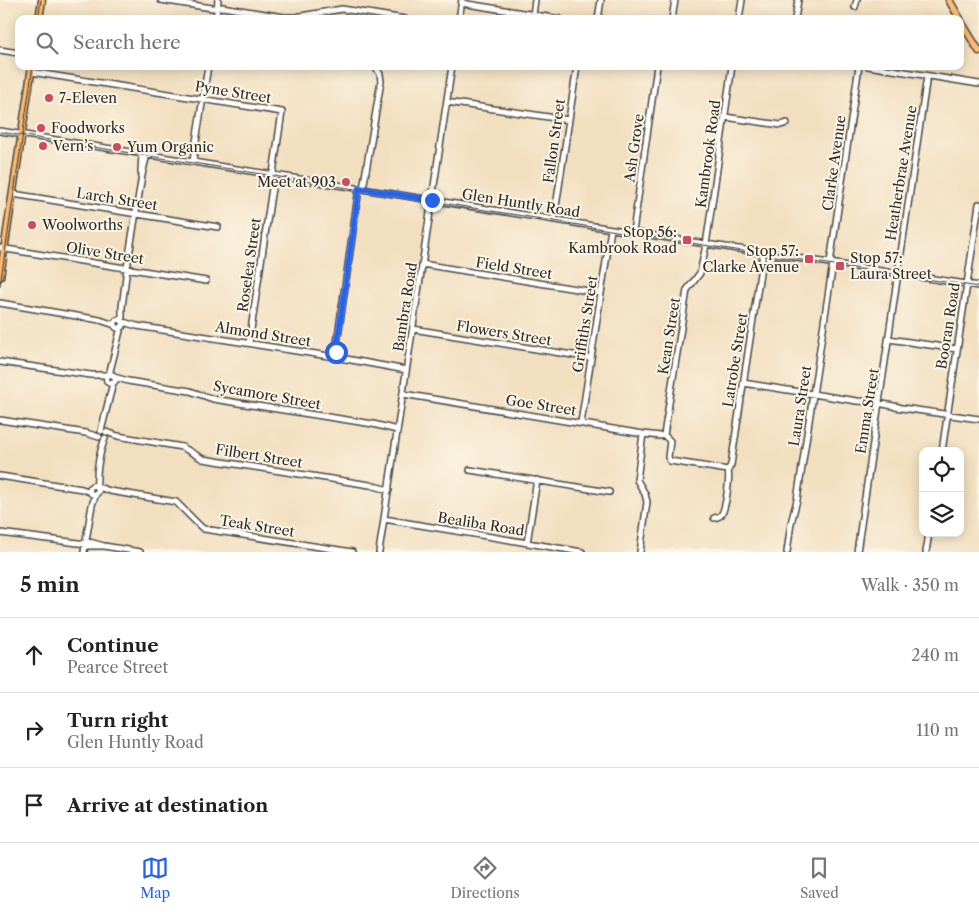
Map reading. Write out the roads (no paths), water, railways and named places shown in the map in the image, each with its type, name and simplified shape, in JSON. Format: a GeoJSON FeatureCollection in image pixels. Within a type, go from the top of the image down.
{"type":"FeatureCollection","features":[{"type":"Feature","properties":{"kind":"main road"},"geometry":{"type":"LineString","coordinates":[[40,15],[42,0]]}},
{"type":"Feature","properties":{"kind":"main road"},"geometry":{"type":"LineString","coordinates":[[948,0],[957,15]]}},
{"type":"Feature","properties":{"kind":"main road"},"geometry":{"type":"LineString","coordinates":[[964,26],[979,51]]}},
{"type":"Feature","properties":{"kind":"main road"},"geometry":{"type":"LineString","coordinates":[[0,277],[2,248],[13,194],[32,70]]}},
{"type":"Feature","properties":{"kind":"street"},"geometry":{"type":"LineString","coordinates":[[161,0],[269,15]]}},
{"type":"Feature","properties":{"kind":"street"},"geometry":{"type":"LineString","coordinates":[[216,15],[218,0]]}},
{"type":"Feature","properties":{"kind":"street"},"geometry":{"type":"LineString","coordinates":[[460,15],[462,2],[533,15],[535,0]]}},
{"type":"Feature","properties":{"kind":"street"},"geometry":{"type":"LineString","coordinates":[[599,15],[601,0]]}},
{"type":"Feature","properties":{"kind":"street"},"geometry":{"type":"LineString","coordinates":[[673,15],[675,0]]}},
{"type":"Feature","properties":{"kind":"street"},"geometry":{"type":"LineString","coordinates":[[740,15],[742,0]]}},
{"type":"Feature","properties":{"kind":"street"},"geometry":{"type":"LineString","coordinates":[[796,15],[798,0]]}},
{"type":"Feature","properties":{"kind":"street"},"geometry":{"type":"LineString","coordinates":[[855,7],[857,0]]}},
{"type":"Feature","properties":{"kind":"street"},"geometry":{"type":"LineString","coordinates":[[307,15],[342,9],[367,15]]}},
{"type":"Feature","properties":{"kind":"street"},"geometry":{"type":"LineString","coordinates":[[0,50],[15,52]]}},
{"type":"Feature","properties":{"kind":"street","name":"Pyne Street"},"geometry":{"type":"LineString","coordinates":[[38,70],[282,112]]}},
{"type":"Feature","properties":{"kind":"street"},"geometry":{"type":"LineString","coordinates":[[193,162],[207,70]]}},
{"type":"Feature","properties":{"kind":"street"},"geometry":{"type":"LineString","coordinates":[[335,357],[361,188],[381,81],[378,70]]}},
{"type":"Feature","properties":{"kind":"street","name":"Bambra Road"},"geometry":{"type":"LineString","coordinates":[[379,552],[451,70]]}},
{"type":"Feature","properties":{"kind":"street","name":"Fallon Street"},"geometry":{"type":"LineString","coordinates":[[554,220],[576,70]]}},
{"type":"Feature","properties":{"kind":"street","name":"Ash Grove"},"geometry":{"type":"LineString","coordinates":[[633,232],[656,70]]}},
{"type":"Feature","properties":{"kind":"street","name":"Kambrook Road"},"geometry":{"type":"LineString","coordinates":[[706,244],[731,70]]}},
{"type":"Feature","properties":{"kind":"street","name":"Clarke Avenue"},"geometry":{"type":"LineString","coordinates":[[831,263],[858,70]]}},
{"type":"Feature","properties":{"kind":"street"},"geometry":{"type":"LineString","coordinates":[[892,70],[979,84]]}},
{"type":"Feature","properties":{"kind":"street","name":"Heatherbrae Avenue"},"geometry":{"type":"LineString","coordinates":[[898,274],[927,76]]}},
{"type":"Feature","properties":{"kind":"street"},"geometry":{"type":"LineString","coordinates":[[447,102],[569,120]]}},
{"type":"Feature","properties":{"kind":"street","name":"Roselea Street"},"geometry":{"type":"LineString","coordinates":[[249,343],[282,112]]}},
{"type":"Feature","properties":{"kind":"street"},"geometry":{"type":"LineString","coordinates":[[724,117],[781,125],[787,123]]}},
{"type":"Feature","properties":{"kind":"street","name":"Glen Huntly Road"},"geometry":{"type":"LineString","coordinates":[[0,131],[979,286]]}},
{"type":"Feature","properties":{"kind":"street"},"geometry":{"type":"LineString","coordinates":[[85,546],[145,154]]}},
{"type":"Feature","properties":{"kind":"street","name":"Larch Street"},"geometry":{"type":"LineString","coordinates":[[13,194],[218,227]]}},
{"type":"Feature","properties":{"kind":"street","name":"Booran Road"},"geometry":{"type":"LineString","coordinates":[[943,447],[979,204]]}},
{"type":"Feature","properties":{"kind":"street","name":"Griffiths Street"},"geometry":{"type":"LineString","coordinates":[[581,423],[611,229]]}},
{"type":"Feature","properties":{"kind":"street","name":"Kean Street"},"geometry":{"type":"LineString","coordinates":[[664,435],[687,290],[700,273],[706,244]]}},
{"type":"Feature","properties":{"kind":"street","name":"Olive Street"},"geometry":{"type":"LineString","coordinates":[[2,248],[206,281]]}},
{"type":"Feature","properties":{"kind":"street","name":"Latrobe Street"},"geometry":{"type":"LineString","coordinates":[[714,518],[721,515],[724,510],[729,476],[728,470],[731,465],[763,253]]}},
{"type":"Feature","properties":{"kind":"street","name":"Laura Street"},"geometry":{"type":"LineString","coordinates":[[787,552],[791,523],[797,500],[831,263]]}},
{"type":"Feature","properties":{"kind":"street","name":"Field Street"},"geometry":{"type":"LineString","coordinates":[[422,264],[601,294]]}},
{"type":"Feature","properties":{"kind":"street","name":"Emma Street"},"geometry":{"type":"LineString","coordinates":[[857,552],[898,274]]}},
{"type":"Feature","properties":{"kind":"street","name":"Almond Street"},"geometry":{"type":"LineString","coordinates":[[0,305],[407,368]]}},
{"type":"Feature","properties":{"kind":"street","name":"Flowers Street"},"geometry":{"type":"LineString","coordinates":[[413,329],[591,358]]}},
{"type":"Feature","properties":{"kind":"street"},"geometry":{"type":"LineString","coordinates":[[889,339],[957,349]]}},
{"type":"Feature","properties":{"kind":"street","name":"Sycamore Street"},"geometry":{"type":"LineString","coordinates":[[0,361],[183,390],[213,399],[398,428]]}},
{"type":"Feature","properties":{"kind":"street"},"geometry":{"type":"LineString","coordinates":[[743,383],[979,419]]}},
{"type":"Feature","properties":{"kind":"street","name":"Goe Street"},"geometry":{"type":"LineString","coordinates":[[403,394],[643,434],[664,435]]}},
{"type":"Feature","properties":{"kind":"street","name":"Filbert Street"},"geometry":{"type":"LineString","coordinates":[[0,420],[182,446],[206,460],[389,488]]}},
{"type":"Feature","properties":{"kind":"street"},"geometry":{"type":"LineString","coordinates":[[640,552],[647,502],[637,480],[643,434]]}},
{"type":"Feature","properties":{"kind":"street"},"geometry":{"type":"LineString","coordinates":[[664,435],[669,438],[668,458],[671,462],[728,470]]}},
{"type":"Feature","properties":{"kind":"street"},"geometry":{"type":"LineString","coordinates":[[470,470],[609,492]]}},
{"type":"Feature","properties":{"kind":"street","name":"Teak Street"},"geometry":{"type":"LineString","coordinates":[[0,476],[176,502],[204,529],[352,552]]}},
{"type":"Feature","properties":{"kind":"street"},"geometry":{"type":"LineString","coordinates":[[528,543],[537,480]]}},
{"type":"Feature","properties":{"kind":"street","name":"Bealiba Road"},"geometry":{"type":"LineString","coordinates":[[384,521],[582,552]]}},
{"type":"Feature","properties":{"kind":"street"},"geometry":{"type":"LineString","coordinates":[[0,533],[140,552]]}},
{"type":"Feature","properties":{"kind":"street"},"geometry":{"type":"LineString","coordinates":[[926,552],[928,537]]}},
{"type":"Feature","properties":{"kind":"tram line"},"geometry":{"type":"LineString","coordinates":[[39,15],[41,0]]}},
{"type":"Feature","properties":{"kind":"tram line"},"geometry":{"type":"LineString","coordinates":[[0,286],[32,70]]}},
{"type":"Feature","properties":{"kind":"tram line"},"geometry":{"type":"LineString","coordinates":[[0,132],[716,247],[979,287]]}},
{"type":"Feature","properties":{"kind":"place","name":"7-Eleven"},"geometry":{"type":"Point","coordinates":[49,98]}},
{"type":"Feature","properties":{"kind":"place","name":"Foodworks"},"geometry":{"type":"Point","coordinates":[41,128]}},
{"type":"Feature","properties":{"kind":"place","name":"Vern’s"},"geometry":{"type":"Point","coordinates":[43,146]}},
{"type":"Feature","properties":{"kind":"place","name":"Yum Organic"},"geometry":{"type":"Point","coordinates":[117,147]}},
{"type":"Feature","properties":{"kind":"place","name":"Meet at 903"},"geometry":{"type":"Point","coordinates":[346,182]}},
{"type":"Feature","properties":{"kind":"place","name":"Woolworths"},"geometry":{"type":"Point","coordinates":[32,225]}},
{"type":"Feature","properties":{"kind":"place","name":"Stop 56: Kambrook Road"},"geometry":{"type":"Point","coordinates":[687,240]}},
{"type":"Feature","properties":{"kind":"place","name":"Stop 57: Clarke Avenue"},"geometry":{"type":"Point","coordinates":[809,259]}},
{"type":"Feature","properties":{"kind":"place","name":"Stop 57: Laura Street"},"geometry":{"type":"Point","coordinates":[840,266]}}]}
